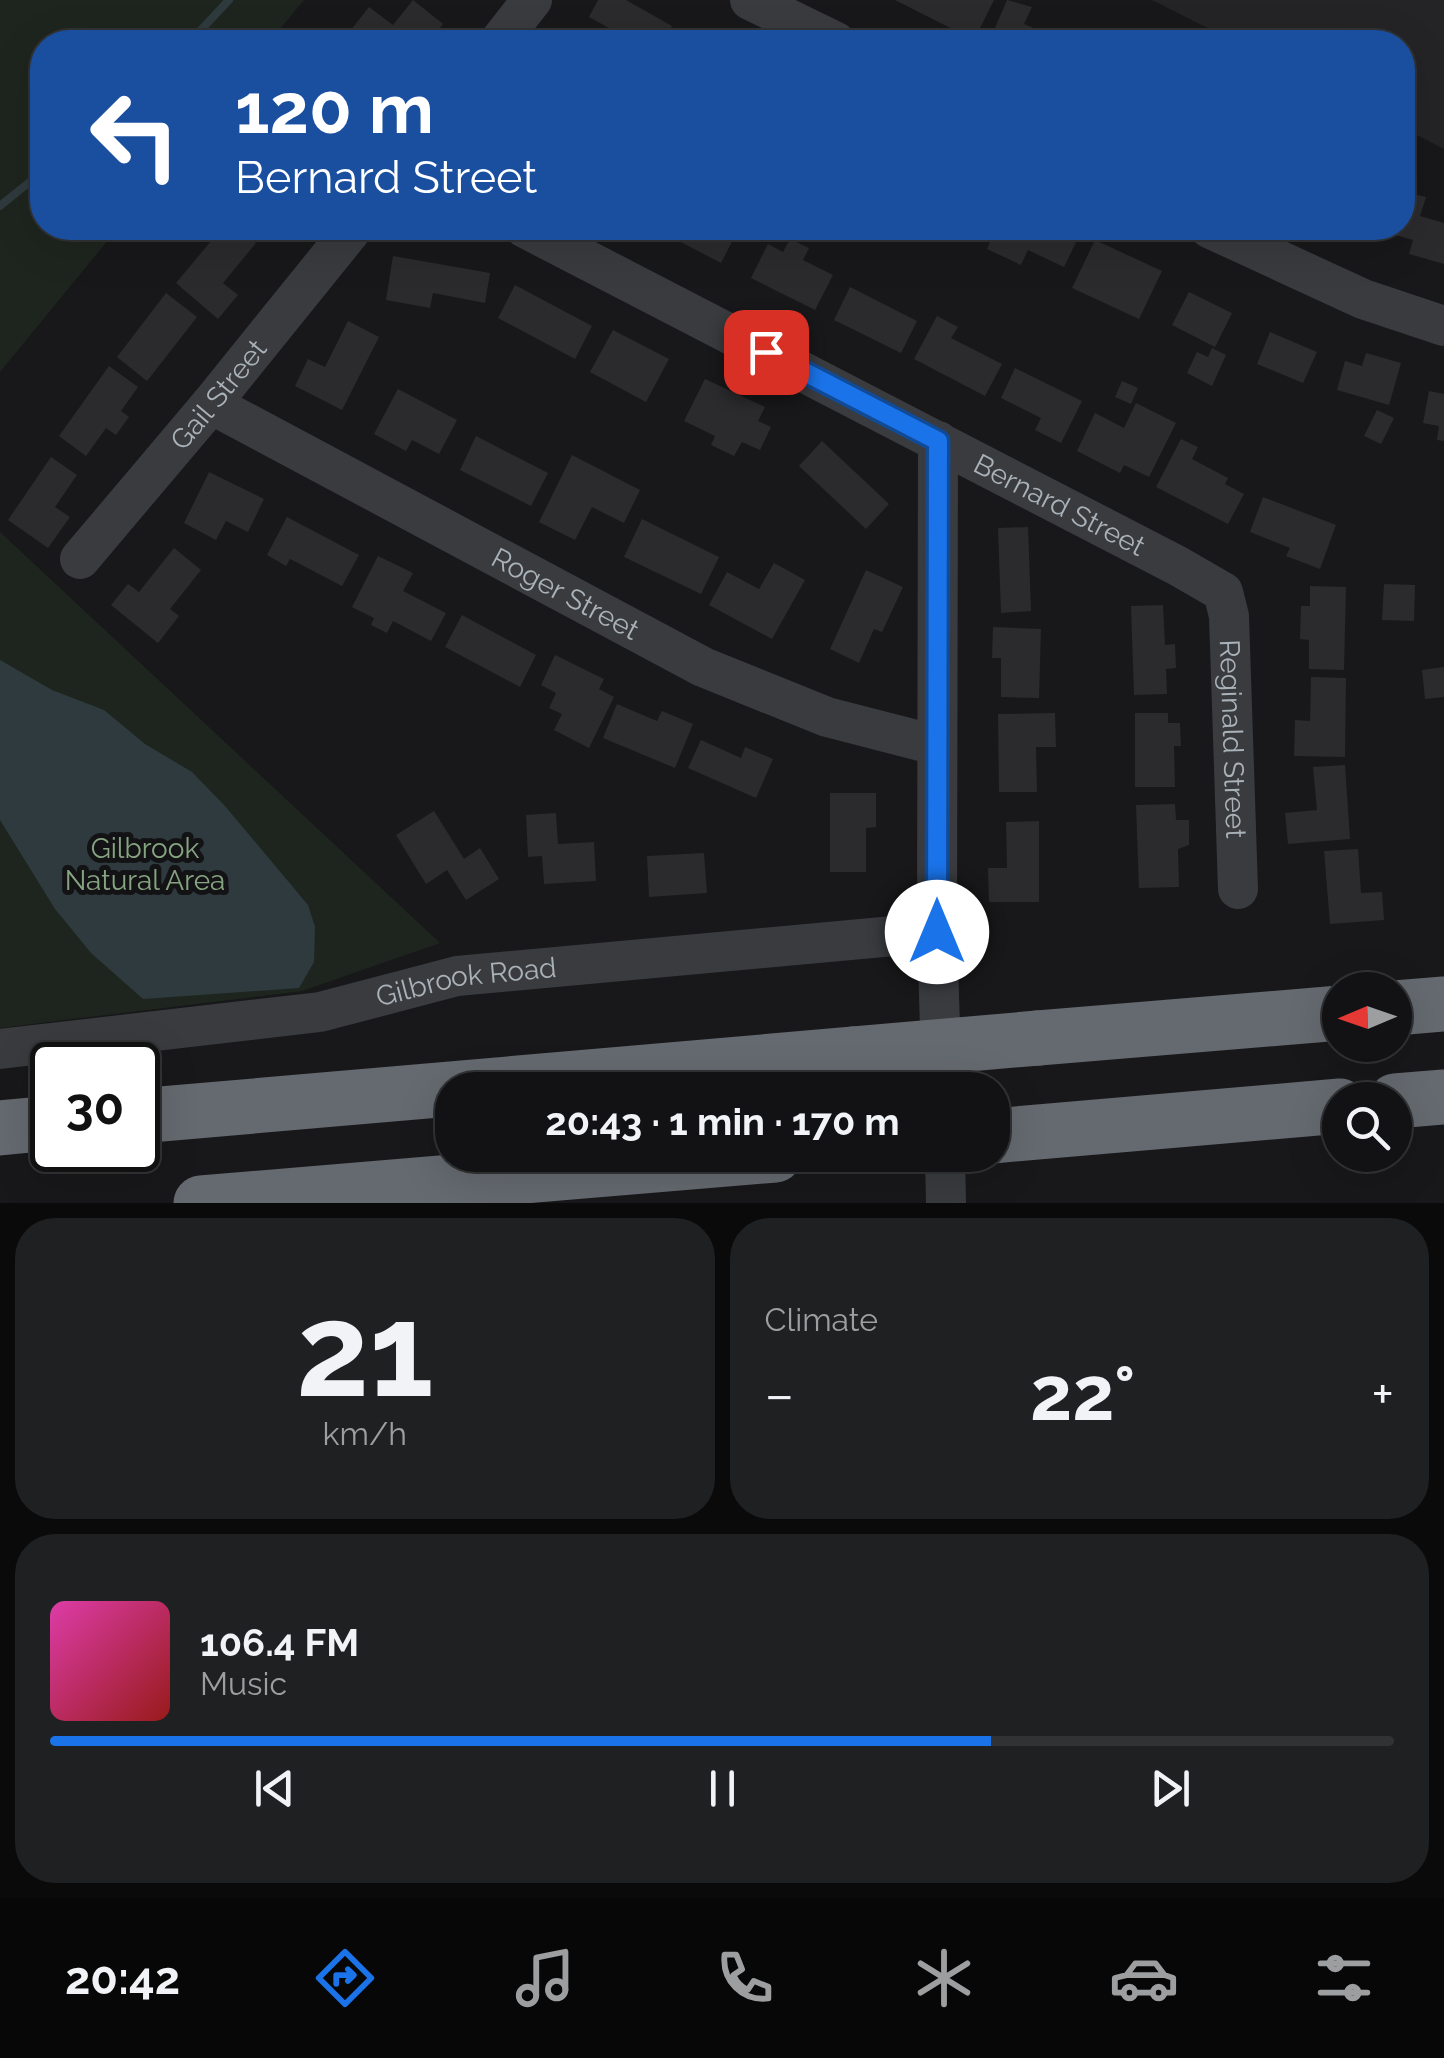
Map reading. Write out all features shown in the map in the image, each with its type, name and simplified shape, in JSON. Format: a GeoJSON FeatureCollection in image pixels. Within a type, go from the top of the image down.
{"type":"FeatureCollection","features":[{"type":"Feature","properties":{"kind":"highway"},"geometry":{"type":"LineString","coordinates":[[1412,1007],[1444,1004]]}},
{"type":"Feature","properties":{"kind":"highway"},"geometry":{"type":"LineString","coordinates":[[160,1114],[1322,1014]]}},
{"type":"Feature","properties":{"kind":"highway"},"geometry":{"type":"LineString","coordinates":[[1412,1100],[1444,1097]]}},
{"type":"Feature","properties":{"kind":"highway"},"geometry":{"type":"LineString","coordinates":[[1012,1134],[1322,1108]]}},
{"type":"Feature","properties":{"kind":"highway"},"geometry":{"type":"LineString","coordinates":[[0,1128],[30,1126]]}},
{"type":"Feature","properties":{"kind":"highway"},"geometry":{"type":"LineString","coordinates":[[201,1203],[572,1172]]}},
{"type":"Feature","properties":{"kind":"street"},"geometry":{"type":"LineString","coordinates":[[508,30],[532,0]]}},
{"type":"Feature","properties":{"kind":"street"},"geometry":{"type":"LineString","coordinates":[[750,0],[811,30]]}},
{"type":"Feature","properties":{"kind":"street","name":"Gail Street"},"geometry":{"type":"LineString","coordinates":[[80,559],[343,240]]}},
{"type":"Feature","properties":{"kind":"street","name":"Bernard Street"},"geometry":{"type":"LineString","coordinates":[[548,240],[1223,592]]}},
{"type":"Feature","properties":{"kind":"street"},"geometry":{"type":"LineString","coordinates":[[1235,240],[1363,299],[1444,326]]}},
{"type":"Feature","properties":{"kind":"street","name":"Roger Street"},"geometry":{"type":"LineString","coordinates":[[211,404],[704,668],[827,717],[936,745]]}},
{"type":"Feature","properties":{"kind":"street"},"geometry":{"type":"LineString","coordinates":[[938,441],[937,932],[941,1072]]}},
{"type":"Feature","properties":{"kind":"street","name":"Reginald Street"},"geometry":{"type":"LineString","coordinates":[[1223,592],[1229,616],[1238,889]]}},
{"type":"Feature","properties":{"kind":"street","name":"Gilbrook Road"},"geometry":{"type":"LineString","coordinates":[[0,1049],[320,1012],[457,976],[937,932]]}},
{"type":"Feature","properties":{"kind":"street"},"geometry":{"type":"LineString","coordinates":[[945,1172],[946,1203]]}},
{"type":"Feature","properties":{"kind":"shaded area"},"geometry":{"type":"Polygon","coordinates":[[[1152,0],[1444,0],[1444,149],[1415,134],[1415,30],[1211,30],[1152,0]]]}},
{"type":"Feature","properties":{"kind":"shaded area"},"geometry":{"type":"Polygon","coordinates":[[[0,660],[52,690],[104,710],[145,744],[192,772],[225,806],[308,905],[315,927],[314,962],[299,988],[143,999],[91,953],[55,909],[0,820],[0,660]]]}},
{"type":"Feature","properties":{"kind":"green space"},"geometry":{"type":"Polygon","coordinates":[[[0,0],[304,0],[279,30],[30,30],[30,240],[108,240],[0,372],[0,0]]]}},
{"type":"Feature","properties":{"kind":"green space","name":"Gilbrook Natural Area"},"geometry":{"type":"Polygon","coordinates":[[[0,532],[440,943],[302,991],[0,1028],[0,532]]]}},
{"type":"Feature","properties":{"kind":"building"},"geometry":{"type":"Polygon","coordinates":[[[413,0],[443,24],[438,30],[351,30],[369,7],[393,25],[413,0]]]}},
{"type":"Feature","properties":{"kind":"building"},"geometry":{"type":"Polygon","coordinates":[[[598,0],[626,0],[672,26],[670,30],[612,30],[589,17],[598,0]]]}},
{"type":"Feature","properties":{"kind":"building"},"geometry":{"type":"Polygon","coordinates":[[[895,0],[994,0],[979,30],[954,30],[895,0]]]}},
{"type":"Feature","properties":{"kind":"building"},"geometry":{"type":"Polygon","coordinates":[[[1007,0],[1032,7],[1024,24],[1038,30],[994,30],[1007,0]]]}},
{"type":"Feature","properties":{"kind":"building"},"geometry":{"type":"Polygon","coordinates":[[[1415,194],[1426,197],[1420,216],[1444,223],[1444,264],[1409,254],[1415,240],[1415,194]]]}},
{"type":"Feature","properties":{"kind":"building"},"geometry":{"type":"Polygon","coordinates":[[[212,240],[256,243],[223,283],[238,295],[218,319],[176,283],[212,240]]]}},
{"type":"Feature","properties":{"kind":"building"},"geometry":{"type":"Polygon","coordinates":[[[677,240],[733,240],[721,263],[677,240]]]}},
{"type":"Feature","properties":{"kind":"building"},"geometry":{"type":"Polygon","coordinates":[[[792,240],[809,248],[803,260],[833,275],[815,310],[751,278],[768,244],[783,252],[792,240]]]}},
{"type":"Feature","properties":{"kind":"building"},"geometry":{"type":"Polygon","coordinates":[[[991,240],[1077,240],[1064,267],[1028,250],[1021,265],[987,249],[991,240]]]}},
{"type":"Feature","properties":{"kind":"building"},"geometry":{"type":"Polygon","coordinates":[[[1095,240],[1162,271],[1139,319],[1072,288],[1095,240]]]}},
{"type":"Feature","properties":{"kind":"building"},"geometry":{"type":"Polygon","coordinates":[[[393,256],[490,273],[485,303],[433,293],[430,308],[386,300],[393,256]]]}},
{"type":"Feature","properties":{"kind":"building"},"geometry":{"type":"Polygon","coordinates":[[[515,285],[592,326],[575,359],[498,318],[515,285]]]}},
{"type":"Feature","properties":{"kind":"building"},"geometry":{"type":"Polygon","coordinates":[[[850,287],[917,321],[901,353],[834,320],[850,287]]]}},
{"type":"Feature","properties":{"kind":"building"},"geometry":{"type":"Polygon","coordinates":[[[1189,292],[1232,313],[1215,347],[1172,325],[1189,292]]]}},
{"type":"Feature","properties":{"kind":"building"},"geometry":{"type":"Polygon","coordinates":[[[166,293],[197,317],[147,381],[117,357],[166,293]]]}},
{"type":"Feature","properties":{"kind":"building"},"geometry":{"type":"Polygon","coordinates":[[[937,316],[958,327],[951,338],[1002,364],[985,396],[914,359],[937,316]]]}},
{"type":"Feature","properties":{"kind":"building"},"geometry":{"type":"Polygon","coordinates":[[[348,321],[379,337],[342,410],[295,386],[308,359],[325,367],[348,321]]]}},
{"type":"Feature","properties":{"kind":"building"},"geometry":{"type":"Polygon","coordinates":[[[613,330],[669,359],[646,402],[590,372],[613,330]]]}},
{"type":"Feature","properties":{"kind":"building"},"geometry":{"type":"Polygon","coordinates":[[[1270,332],[1317,352],[1303,383],[1257,364],[1270,332]]]}},
{"type":"Feature","properties":{"kind":"building"},"geometry":{"type":"Polygon","coordinates":[[[1212,348],[1226,355],[1212,386],[1187,373],[1197,352],[1208,357],[1212,348]]]}},
{"type":"Feature","properties":{"kind":"building"},"geometry":{"type":"Polygon","coordinates":[[[1366,353],[1401,363],[1389,405],[1337,390],[1345,361],[1362,366],[1366,353]]]}},
{"type":"Feature","properties":{"kind":"building"},"geometry":{"type":"Polygon","coordinates":[[[109,366],[138,387],[121,411],[129,417],[116,435],[106,428],[86,456],[59,436],[109,366]]]}},
{"type":"Feature","properties":{"kind":"building"},"geometry":{"type":"Polygon","coordinates":[[[1015,368],[1082,401],[1061,443],[1035,430],[1041,418],[1001,398],[1015,368]]]}},
{"type":"Feature","properties":{"kind":"building"},"geometry":{"type":"Polygon","coordinates":[[[705,379],[765,407],[758,421],[771,427],[760,450],[742,442],[734,456],[711,445],[715,436],[684,421],[705,379]]]}},
{"type":"Feature","properties":{"kind":"building"},"geometry":{"type":"Polygon","coordinates":[[[1122,381],[1138,388],[1131,404],[1115,397],[1122,381]]]}},
{"type":"Feature","properties":{"kind":"building"},"geometry":{"type":"Polygon","coordinates":[[[398,389],[457,420],[439,454],[412,440],[406,451],[374,434],[398,389]]]}},
{"type":"Feature","properties":{"kind":"building"},"geometry":{"type":"Polygon","coordinates":[[[1429,391],[1444,394],[1444,441],[1437,440],[1439,426],[1423,423],[1429,391]]]}},
{"type":"Feature","properties":{"kind":"building"},"geometry":{"type":"Polygon","coordinates":[[[1136,403],[1176,423],[1149,477],[1124,465],[1120,473],[1077,451],[1095,413],[1124,428],[1136,403]]]}},
{"type":"Feature","properties":{"kind":"building"},"geometry":{"type":"Polygon","coordinates":[[[1377,410],[1394,418],[1381,444],[1364,436],[1377,410]]]}},
{"type":"Feature","properties":{"kind":"building"},"geometry":{"type":"Polygon","coordinates":[[[476,436],[548,473],[531,506],[460,470],[476,436]]]}},
{"type":"Feature","properties":{"kind":"building"},"geometry":{"type":"Polygon","coordinates":[[[1181,439],[1198,447],[1192,459],[1228,478],[1225,484],[1244,494],[1228,524],[1156,487],[1181,439]]]}},
{"type":"Feature","properties":{"kind":"building"},"geometry":{"type":"Polygon","coordinates":[[[822,441],[889,504],[866,529],[799,466],[822,441]]]}},
{"type":"Feature","properties":{"kind":"building"},"geometry":{"type":"Polygon","coordinates":[[[572,455],[640,490],[624,523],[592,507],[575,540],[539,522],[572,455]]]}},
{"type":"Feature","properties":{"kind":"building"},"geometry":{"type":"Polygon","coordinates":[[[51,457],[77,475],[55,507],[70,517],[48,548],[8,520],[51,457]]]}},
{"type":"Feature","properties":{"kind":"building"},"geometry":{"type":"Polygon","coordinates":[[[209,472],[264,499],[248,532],[226,521],[216,540],[184,523],[209,472]]]}},
{"type":"Feature","properties":{"kind":"building"},"geometry":{"type":"Polygon","coordinates":[[[1263,497],[1336,525],[1320,569],[1286,556],[1290,548],[1250,532],[1263,497]]]}},
{"type":"Feature","properties":{"kind":"building"},"geometry":{"type":"Polygon","coordinates":[[[287,517],[359,555],[342,586],[290,559],[286,566],[267,555],[287,517]]]}},
{"type":"Feature","properties":{"kind":"building"},"geometry":{"type":"Polygon","coordinates":[[[642,519],[719,557],[701,594],[624,557],[642,519]]]}},
{"type":"Feature","properties":{"kind":"building"},"geometry":{"type":"Polygon","coordinates":[[[1028,527],[1031,611],[1001,613],[998,528],[1028,527]]]}},
{"type":"Feature","properties":{"kind":"building"},"geometry":{"type":"Polygon","coordinates":[[[174,548],[201,570],[170,609],[179,616],[158,643],[111,605],[128,584],[139,592],[174,548]]]}},
{"type":"Feature","properties":{"kind":"building"},"geometry":{"type":"Polygon","coordinates":[[[378,556],[413,573],[403,591],[446,613],[431,641],[393,621],[387,633],[371,625],[374,618],[352,607],[378,556]]]}},
{"type":"Feature","properties":{"kind":"building"},"geometry":{"type":"Polygon","coordinates":[[[774,563],[805,580],[772,639],[709,605],[727,572],[759,589],[774,563]]]}},
{"type":"Feature","properties":{"kind":"building"},"geometry":{"type":"Polygon","coordinates":[[[866,570],[903,587],[882,632],[874,629],[859,663],[830,649],[866,570]]]}},
{"type":"Feature","properties":{"kind":"building"},"geometry":{"type":"Polygon","coordinates":[[[1384,584],[1415,585],[1414,621],[1382,620],[1384,584]]]}},
{"type":"Feature","properties":{"kind":"building"},"geometry":{"type":"Polygon","coordinates":[[[1310,586],[1346,587],[1344,670],[1309,669],[1309,640],[1300,639],[1301,606],[1310,606],[1310,586]]]}},
{"type":"Feature","properties":{"kind":"building"},"geometry":{"type":"Polygon","coordinates":[[[1163,605],[1165,645],[1175,644],[1176,668],[1166,669],[1167,694],[1134,695],[1131,606],[1163,605]]]}},
{"type":"Feature","properties":{"kind":"building"},"geometry":{"type":"Polygon","coordinates":[[[462,615],[536,655],[520,687],[445,647],[462,615]]]}},
{"type":"Feature","properties":{"kind":"building"},"geometry":{"type":"Polygon","coordinates":[[[993,627],[1041,629],[1039,698],[1001,697],[1001,658],[992,658],[993,627]]]}},
{"type":"Feature","properties":{"kind":"building"},"geometry":{"type":"Polygon","coordinates":[[[555,655],[604,679],[599,689],[614,697],[589,748],[554,730],[562,714],[549,708],[556,693],[541,685],[555,655]]]}},
{"type":"Feature","properties":{"kind":"building"},"geometry":{"type":"Polygon","coordinates":[[[1444,667],[1444,697],[1425,699],[1422,670],[1444,667]]]}},
{"type":"Feature","properties":{"kind":"building"},"geometry":{"type":"Polygon","coordinates":[[[1311,677],[1346,678],[1345,757],[1294,756],[1295,720],[1310,721],[1311,677]]]}},
{"type":"Feature","properties":{"kind":"building"},"geometry":{"type":"Polygon","coordinates":[[[617,704],[657,721],[662,711],[693,724],[675,768],[603,738],[617,704]]]}},
{"type":"Feature","properties":{"kind":"building"},"geometry":{"type":"Polygon","coordinates":[[[1055,713],[1056,747],[1036,747],[1037,792],[999,792],[998,714],[1055,713]]]}},
{"type":"Feature","properties":{"kind":"building"},"geometry":{"type":"Polygon","coordinates":[[[1135,713],[1168,713],[1168,723],[1180,723],[1181,746],[1174,746],[1175,787],[1135,787],[1135,713]]]}},
{"type":"Feature","properties":{"kind":"building"},"geometry":{"type":"Polygon","coordinates":[[[701,740],[741,758],[745,747],[773,759],[756,798],[688,768],[701,740]]]}},
{"type":"Feature","properties":{"kind":"building"},"geometry":{"type":"Polygon","coordinates":[[[1345,765],[1350,839],[1288,844],[1285,813],[1317,810],[1313,767],[1345,765]]]}},
{"type":"Feature","properties":{"kind":"building"},"geometry":{"type":"Polygon","coordinates":[[[830,793],[876,793],[876,827],[866,828],[866,872],[830,872],[830,793]]]}},
{"type":"Feature","properties":{"kind":"building"},"geometry":{"type":"Polygon","coordinates":[[[1175,804],[1176,820],[1189,820],[1189,845],[1178,849],[1179,887],[1139,888],[1136,805],[1175,804]]]}},
{"type":"Feature","properties":{"kind":"building"},"geometry":{"type":"Polygon","coordinates":[[[434,811],[464,859],[480,848],[499,879],[466,900],[447,870],[426,884],[396,835],[434,811]]]}},
{"type":"Feature","properties":{"kind":"building"},"geometry":{"type":"Polygon","coordinates":[[[556,813],[558,844],[594,842],[596,881],[544,884],[542,856],[528,857],[526,815],[556,813]]]}},
{"type":"Feature","properties":{"kind":"building"},"geometry":{"type":"Polygon","coordinates":[[[1039,821],[1039,902],[989,902],[988,868],[1007,868],[1006,822],[1039,821]]]}},
{"type":"Feature","properties":{"kind":"building"},"geometry":{"type":"Polygon","coordinates":[[[1358,849],[1361,893],[1382,892],[1384,920],[1330,924],[1324,851],[1358,849]]]}},
{"type":"Feature","properties":{"kind":"building"},"geometry":{"type":"Polygon","coordinates":[[[704,853],[707,893],[649,897],[647,856],[704,853]]]}},
{"type":"Feature","properties":{"kind":"waterway"},"geometry":{"type":"LineString","coordinates":[[201,30],[229,0]]}},
{"type":"Feature","properties":{"kind":"waterway"},"geometry":{"type":"LineString","coordinates":[[0,206],[30,182]]}},
{"type":"Feature","properties":{"kind":"route"},"geometry":{"type":"LineString","coordinates":[[766,352],[938,441],[937,932]]}}]}
